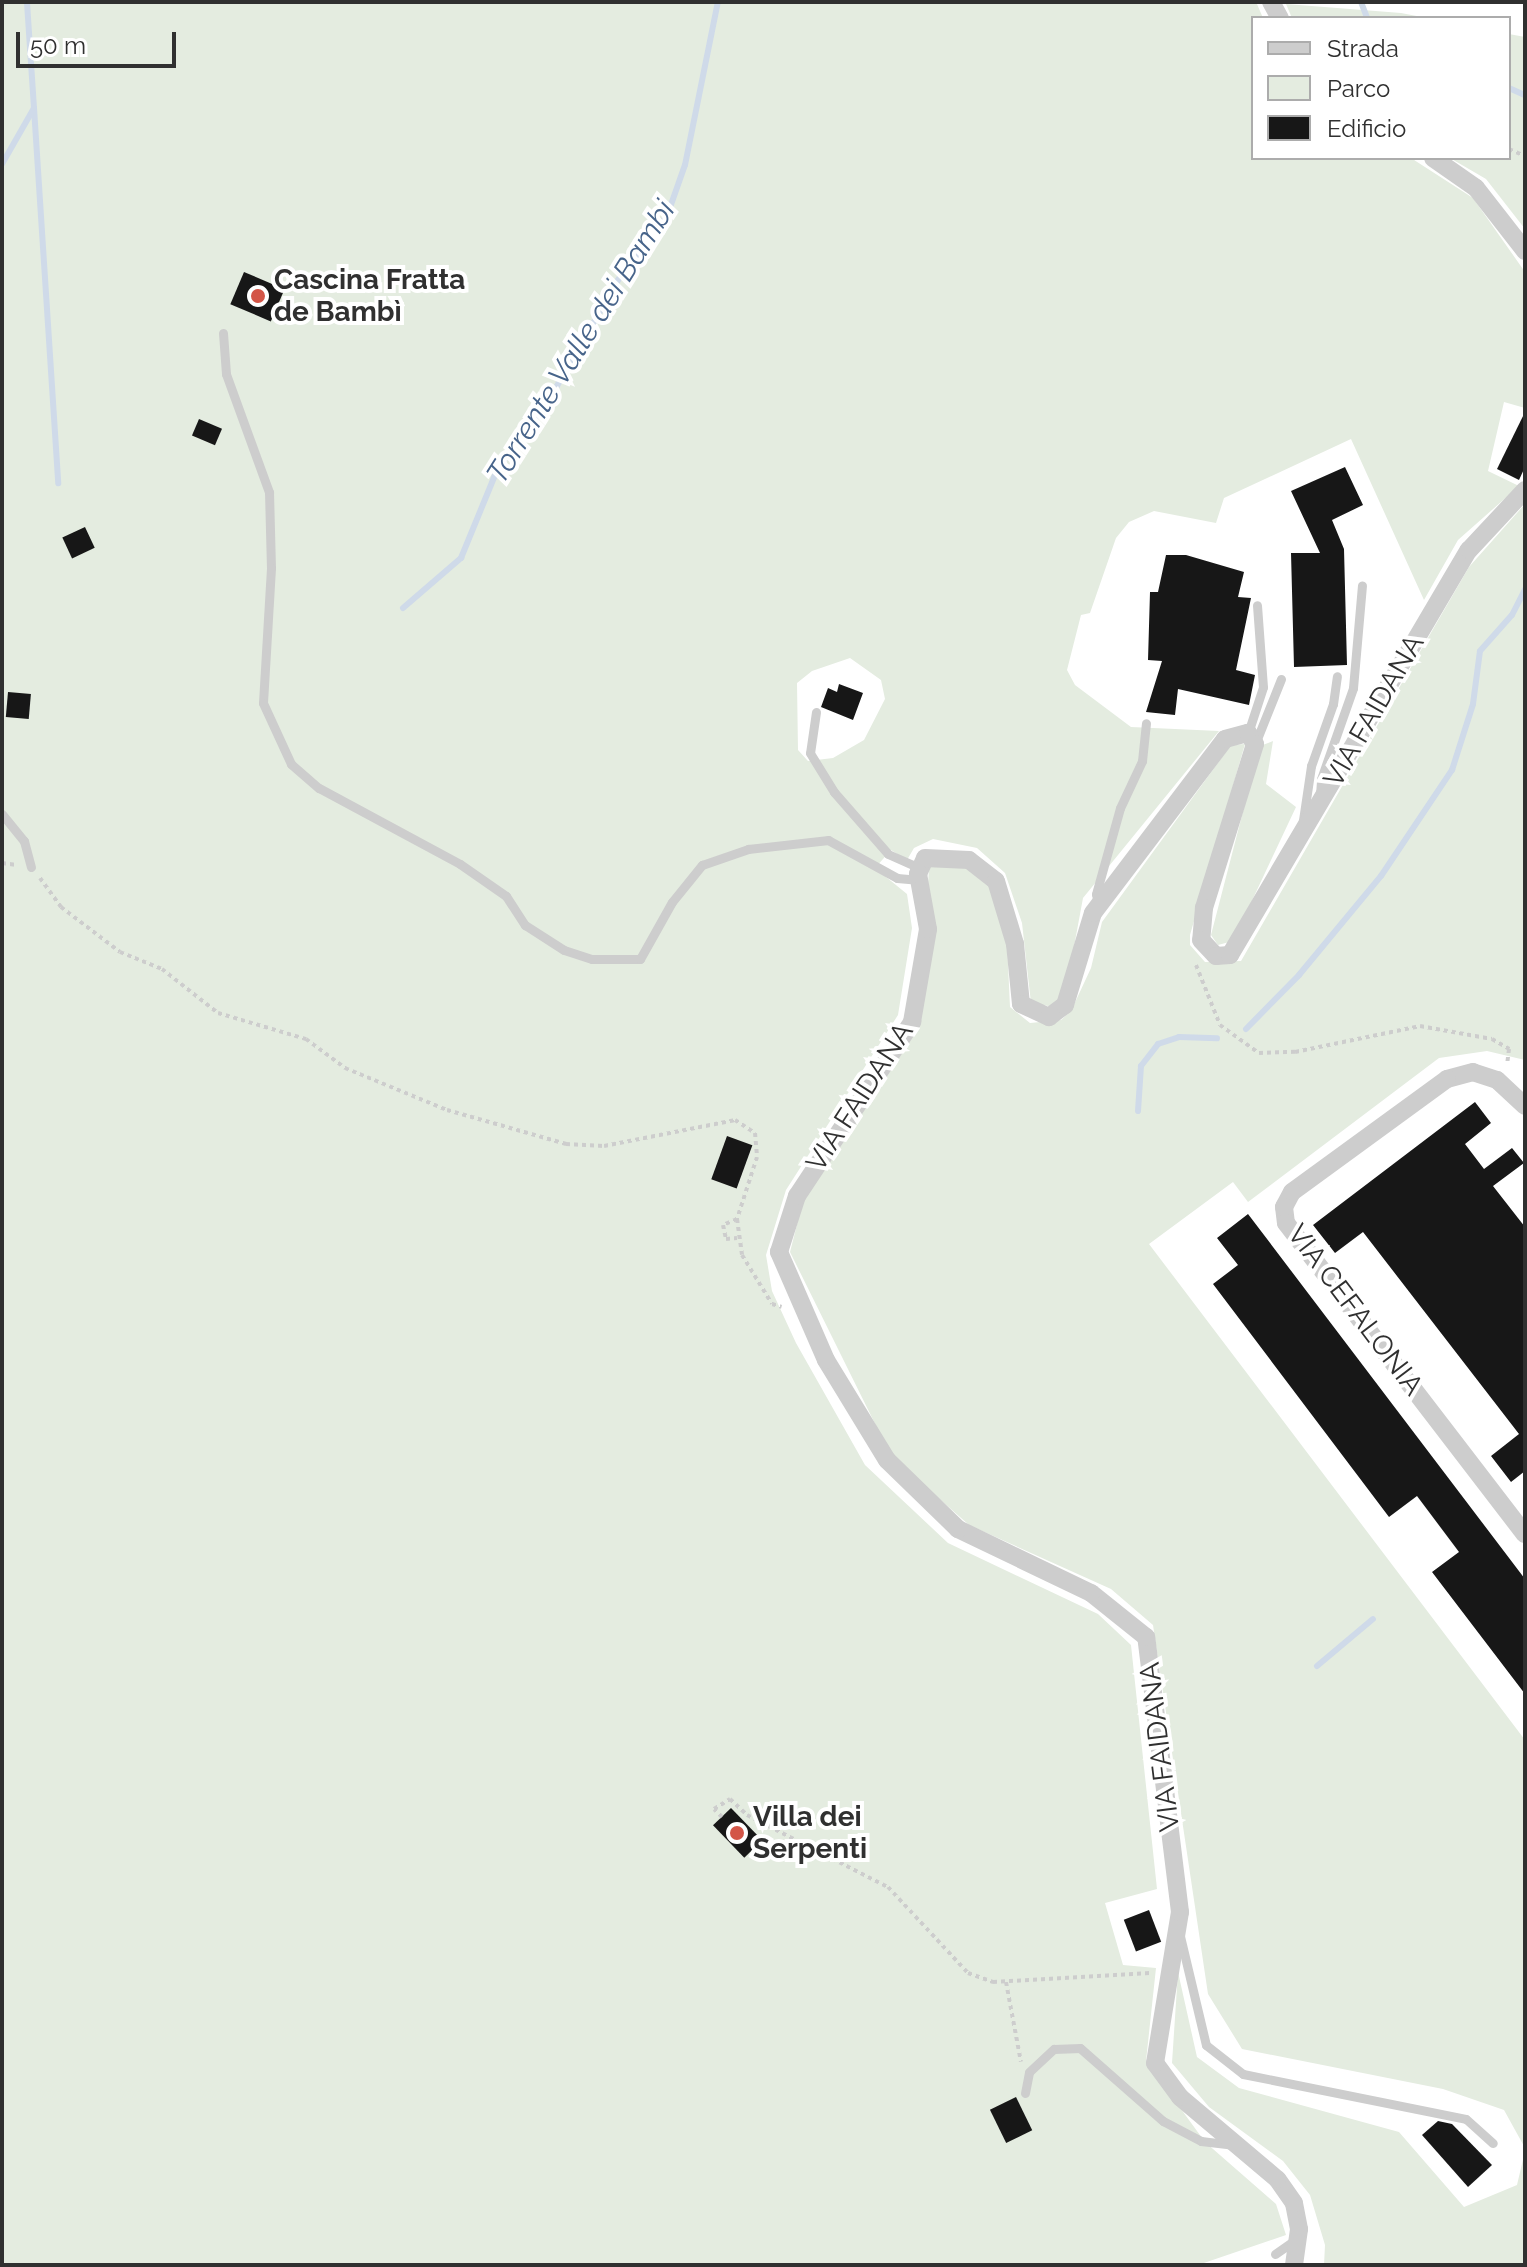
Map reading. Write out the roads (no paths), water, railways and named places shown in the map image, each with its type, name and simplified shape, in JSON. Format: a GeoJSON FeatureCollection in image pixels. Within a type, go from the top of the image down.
{"type":"FeatureCollection","features":[{"type":"Feature","properties":{"kind":"street"},"geometry":{"type":"LineString","coordinates":[[1436,160],[1476,188],[1525,251]]}},
{"type":"Feature","properties":{"kind":"street","name":"VIA FAIDANA"},"geometry":{"type":"LineString","coordinates":[[1251,739],[1204,908],[1201,940],[1216,956],[1234,952],[1469,550],[1525,490]]}},
{"type":"Feature","properties":{"kind":"street"},"geometry":{"type":"LineString","coordinates":[[920,874],[925,858],[969,860],[996,881],[1015,944],[1021,1004],[1049,1017],[1065,1005],[1098,906],[1225,739],[1251,739]]}},
{"type":"Feature","properties":{"kind":"street","name":"VIA FAIDANA"},"geometry":{"type":"LineString","coordinates":[[920,874],[928,929],[912,1022],[797,1196],[779,1252],[826,1360],[887,1460],[958,1529],[1091,1593],[1146,1637],[1177,1925],[1155,2063],[1180,2097],[1241,2146],[1294,2203],[1298,2237],[1294,2265]]}},
{"type":"Feature","properties":{"kind":"street","name":"VIA CEFALONIA"},"geometry":{"type":"LineString","coordinates":[[1523,1099],[1497,1080],[1473,1072],[1447,1079],[1292,1192],[1284,1207],[1286,1223],[1525,1534]]}},
{"type":"Feature","properties":{"kind":"lane"},"geometry":{"type":"LineString","coordinates":[[223,333],[226,374],[269,492],[271,568],[263,703],[291,764],[319,788],[460,864],[506,896],[525,925],[564,950],[592,959],[640,959],[672,902],[702,865],[748,849],[828,840],[897,878],[920,874]]}},
{"type":"Feature","properties":{"kind":"lane"},"geometry":{"type":"LineString","coordinates":[[1320,806],[1321,779],[1353,688],[1362,585]]}},
{"type":"Feature","properties":{"kind":"lane"},"geometry":{"type":"LineString","coordinates":[[1251,739],[1263,687],[1257,605]]}},
{"type":"Feature","properties":{"kind":"lane"},"geometry":{"type":"LineString","coordinates":[[1303,835],[1301,810],[1333,704],[1337,676]]}},
{"type":"Feature","properties":{"kind":"lane"},"geometry":{"type":"LineString","coordinates":[[1251,739],[1281,679]]}},
{"type":"Feature","properties":{"kind":"lane"},"geometry":{"type":"LineString","coordinates":[[816,712],[810,753],[834,792],[888,854],[920,874]]}},
{"type":"Feature","properties":{"kind":"lane"},"geometry":{"type":"LineString","coordinates":[[1098,906],[1096,894],[1120,808],[1142,761],[1146,723]]}},
{"type":"Feature","properties":{"kind":"lane"},"geometry":{"type":"LineString","coordinates":[[2,814],[24,841],[31,867]]}},
{"type":"Feature","properties":{"kind":"lane"},"geometry":{"type":"LineString","coordinates":[[1177,1925],[1206,2045],[1243,2074],[1466,2119],[1493,2143]]}},
{"type":"Feature","properties":{"kind":"lane"},"geometry":{"type":"LineString","coordinates":[[1025,2093],[1028,2077],[1054,2049],[1080,2048],[1163,2121],[1201,2141],[1241,2146]]}},
{"type":"Feature","properties":{"kind":"lane"},"geometry":{"type":"LineString","coordinates":[[1275,2254],[1298,2237]]}},
{"type":"Feature","properties":{"kind":"waterway"},"geometry":{"type":"LineString","coordinates":[[2,164],[34,108],[27,2]]}},
{"type":"Feature","properties":{"kind":"waterway","name":"Torrente Valle dei Bambi"},"geometry":{"type":"LineString","coordinates":[[403,608],[461,558],[498,468],[550,398],[618,280],[667,216],[685,165],[718,2]]}},
{"type":"Feature","properties":{"kind":"waterway"},"geometry":{"type":"LineString","coordinates":[[1361,2],[1366,16]]}},
{"type":"Feature","properties":{"kind":"waterway"},"geometry":{"type":"LineString","coordinates":[[1511,89],[1525,95]]}},
{"type":"Feature","properties":{"kind":"waterway"},"geometry":{"type":"LineString","coordinates":[[34,108],[58,483]]}},
{"type":"Feature","properties":{"kind":"waterway"},"geometry":{"type":"LineString","coordinates":[[1246,1029],[1299,975],[1381,876],[1452,770],[1473,704],[1480,651],[1512,615],[1525,589]]}},
{"type":"Feature","properties":{"kind":"waterway"},"geometry":{"type":"LineString","coordinates":[[1138,1111],[1141,1066],[1158,1044],[1179,1037],[1217,1038]]}},
{"type":"Feature","properties":{"kind":"waterway"},"geometry":{"type":"LineString","coordinates":[[1317,1666],[1373,1619]]}},
{"type":"Feature","properties":{"kind":"place","name":"Cascina Fratta de Bambì"},"geometry":{"type":"Point","coordinates":[258,296]}},
{"type":"Feature","properties":{"kind":"place","name":"Villa dei Serpenti"},"geometry":{"type":"Point","coordinates":[737,1833]}}]}
